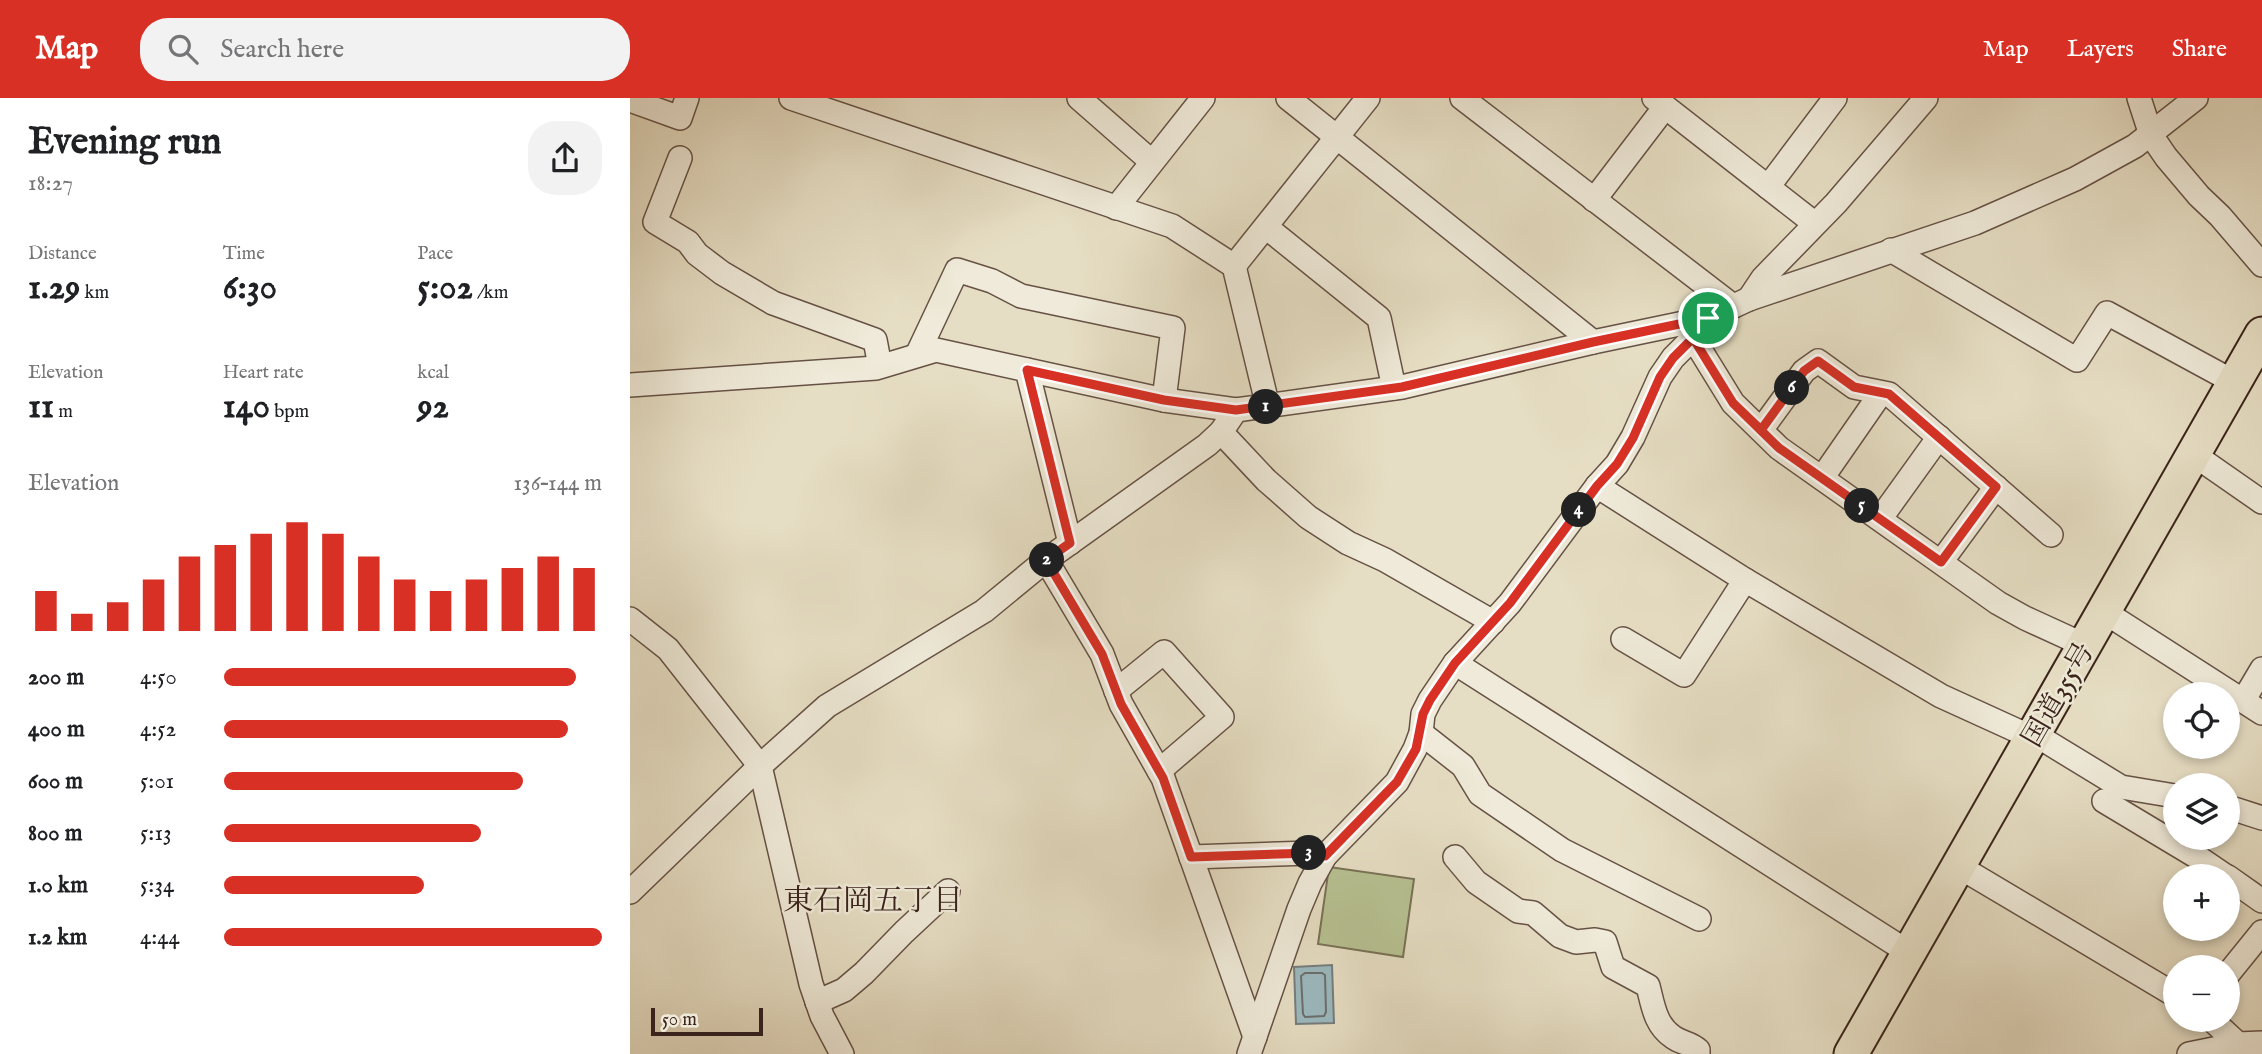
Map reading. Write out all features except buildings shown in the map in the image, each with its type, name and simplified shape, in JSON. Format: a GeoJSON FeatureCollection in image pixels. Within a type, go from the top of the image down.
{"type":"FeatureCollection","features":[{"type":"Feature","properties":{"kind":"highway","name":"国道355号"},"geometry":{"type":"LineString","coordinates":[[1851,1054],[2262,334]]}},
{"type":"Feature","properties":{"kind":"street"},"geometry":{"type":"LineString","coordinates":[[630,100],[680,118],[687,98]]}},
{"type":"Feature","properties":{"kind":"street"},"geometry":{"type":"LineString","coordinates":[[792,98],[1172,226],[1234,266],[1268,407]]}},
{"type":"Feature","properties":{"kind":"street"},"geometry":{"type":"LineString","coordinates":[[1079,98],[1153,162]]}},
{"type":"Feature","properties":{"kind":"street"},"geometry":{"type":"LineString","coordinates":[[1116,208],[1203,98]]}},
{"type":"Feature","properties":{"kind":"street"},"geometry":{"type":"LineString","coordinates":[[1288,98],[1593,342]]}},
{"type":"Feature","properties":{"kind":"street"},"geometry":{"type":"LineString","coordinates":[[1234,266],[1368,98]]}},
{"type":"Feature","properties":{"kind":"street"},"geometry":{"type":"LineString","coordinates":[[1462,98],[1594,200],[1741,302]]}},
{"type":"Feature","properties":{"kind":"street"},"geometry":{"type":"LineString","coordinates":[[1768,187],[1835,98]]}},
{"type":"Feature","properties":{"kind":"street"},"geometry":{"type":"LineString","coordinates":[[1741,302],[1836,203],[1926,98]]}},
{"type":"Feature","properties":{"kind":"street"},"geometry":{"type":"LineString","coordinates":[[2139,98],[2151,135],[2166,157],[2262,265]]}},
{"type":"Feature","properties":{"kind":"street"},"geometry":{"type":"LineString","coordinates":[[630,385],[880,366],[936,350],[1164,400],[1236,410],[1394,388],[1708,318],[1741,302],[1975,223],[2075,179],[2135,146],[2196,98]]}},
{"type":"Feature","properties":{"kind":"street"},"geometry":{"type":"LineString","coordinates":[[1594,200],[1660,103],[1814,223]]}},
{"type":"Feature","properties":{"kind":"street"},"geometry":{"type":"LineString","coordinates":[[680,158],[655,222],[688,242],[697,254],[722,273],[773,303],[875,340],[880,366]]}},
{"type":"Feature","properties":{"kind":"street"},"geometry":{"type":"LineString","coordinates":[[1266,227],[1379,318],[1394,388]]}},
{"type":"Feature","properties":{"kind":"street"},"geometry":{"type":"LineString","coordinates":[[1891,250],[2077,360],[2107,313],[2234,382]]}},
{"type":"Feature","properties":{"kind":"street"},"geometry":{"type":"LineString","coordinates":[[917,355],[957,270],[992,281],[1021,296],[1174,328],[1164,400]]}},
{"type":"Feature","properties":{"kind":"street"},"geometry":{"type":"LineString","coordinates":[[1252,1046],[1299,909],[1325,856],[1397,782],[1408,766],[1421,733],[1423,714],[1430,700],[1455,663],[1518,592],[1597,486],[1617,464],[1633,438],[1660,377],[1708,318]]}},
{"type":"Feature","properties":{"kind":"street"},"geometry":{"type":"LineString","coordinates":[[1693,338],[1733,403],[1779,448],[2007,608],[2084,646]]}},
{"type":"Feature","properties":{"kind":"street"},"geometry":{"type":"LineString","coordinates":[[1761,430],[1804,371],[1818,361],[1854,387],[1889,394],[2051,535]]}},
{"type":"Feature","properties":{"kind":"street"},"geometry":{"type":"LineString","coordinates":[[1027,370],[1070,543]]}},
{"type":"Feature","properties":{"kind":"street"},"geometry":{"type":"LineString","coordinates":[[1822,478],[1881,393]]}},
{"type":"Feature","properties":{"kind":"street"},"geometry":{"type":"LineString","coordinates":[[630,892],[760,766],[827,706],[984,611],[1046,560],[1207,445],[1221,432],[1236,410]]}},
{"type":"Feature","properties":{"kind":"street"},"geometry":{"type":"LineString","coordinates":[[1221,432],[1266,480],[1308,517],[1348,543],[1385,560],[1493,622]]}},
{"type":"Feature","properties":{"kind":"street"},"geometry":{"type":"LineString","coordinates":[[1880,519],[1938,437]]}},
{"type":"Feature","properties":{"kind":"street"},"geometry":{"type":"LineString","coordinates":[[2193,454],[2262,502]]}},
{"type":"Feature","properties":{"kind":"street"},"geometry":{"type":"LineString","coordinates":[[1597,486],[1745,580],[1941,696],[2044,740],[2121,787],[2163,794]]}},
{"type":"Feature","properties":{"kind":"street"},"geometry":{"type":"LineString","coordinates":[[1941,562],[1996,487]]}},
{"type":"Feature","properties":{"kind":"street"},"geometry":{"type":"LineString","coordinates":[[1046,560],[1102,654],[1121,704],[1159,771],[1191,857],[1252,1046]]}},
{"type":"Feature","properties":{"kind":"street"},"geometry":{"type":"LineString","coordinates":[[1623,639],[1684,675],[1745,580]]}},
{"type":"Feature","properties":{"kind":"street"},"geometry":{"type":"LineString","coordinates":[[2104,611],[2253,707],[2262,669]]}},
{"type":"Feature","properties":{"kind":"street"},"geometry":{"type":"LineString","coordinates":[[630,619],[668,649],[760,766],[810,984],[822,1016],[842,1054]]}},
{"type":"Feature","properties":{"kind":"street"},"geometry":{"type":"LineString","coordinates":[[1116,691],[1164,652],[1222,717],[1159,771]]}},
{"type":"Feature","properties":{"kind":"street"},"geometry":{"type":"LineString","coordinates":[[1455,663],[1909,953]]}},
{"type":"Feature","properties":{"kind":"street"},"geometry":{"type":"LineString","coordinates":[[1421,733],[1463,766],[1480,794],[1562,850],[1699,919]]}},
{"type":"Feature","properties":{"kind":"street"},"geometry":{"type":"LineString","coordinates":[[2104,801],[2208,864]]}},
{"type":"Feature","properties":{"kind":"street"},"geometry":{"type":"LineString","coordinates":[[2240,811],[2262,818]]}},
{"type":"Feature","properties":{"kind":"street"},"geometry":{"type":"LineString","coordinates":[[1191,857],[1311,853],[1325,856]]}},
{"type":"Feature","properties":{"kind":"street"},"geometry":{"type":"LineString","coordinates":[[1455,857],[1476,882],[1518,911],[1533,913],[1560,936],[1576,942],[1605,942],[1613,967],[1648,986],[1659,1025],[1674,1038],[1693,1045],[1698,1054]]}},
{"type":"Feature","properties":{"kind":"street"},"geometry":{"type":"LineString","coordinates":[[1958,866],[2163,988]]}},
{"type":"Feature","properties":{"kind":"street"},"geometry":{"type":"LineString","coordinates":[[2240,886],[2262,901]]}},
{"type":"Feature","properties":{"kind":"street"},"geometry":{"type":"LineString","coordinates":[[817,1002],[844,990],[864,974],[948,891]]}},
{"type":"Feature","properties":{"kind":"street"},"geometry":{"type":"LineString","coordinates":[[2240,959],[2262,932]]}},
{"type":"Feature","properties":{"kind":"street"},"geometry":{"type":"LineString","coordinates":[[2224,1032],[2238,1044]]}},
{"type":"Feature","properties":{"kind":"street"},"geometry":{"type":"LineString","coordinates":[[2189,1054],[2238,1044],[2262,1043]]}},
{"type":"Feature","properties":{"kind":"green space"},"geometry":{"type":"Polygon","coordinates":[[[1329,867],[1414,879],[1403,957],[1318,944],[1329,867]]]}},
{"type":"Feature","properties":{"kind":"water"},"geometry":{"type":"Polygon","coordinates":[[[1332,965],[1334,1023],[1296,1024],[1294,967],[1332,965]]]}},
{"type":"Feature","properties":{"kind":"district","name":"東石岡五丁目"},"geometry":{"type":"Point","coordinates":[873,900]}},
{"type":"Feature","properties":{"kind":"route"},"geometry":{"type":"LineString","coordinates":[[1708,318],[1402,387],[1236,410],[1164,400],[1027,370],[1070,543],[1046,560],[1102,654],[1121,704],[1163,778],[1191,857],[1311,853],[1325,856],[1397,782],[1416,749],[1423,714],[1430,700],[1455,663],[1510,603],[1597,486],[1617,464],[1633,438],[1660,377],[1673,358],[1693,338],[1733,403],[1779,448],[1941,562],[1996,487],[1889,394],[1854,387],[1818,361],[1804,371],[1761,430],[1733,403],[1693,338],[1708,318]]}}]}
